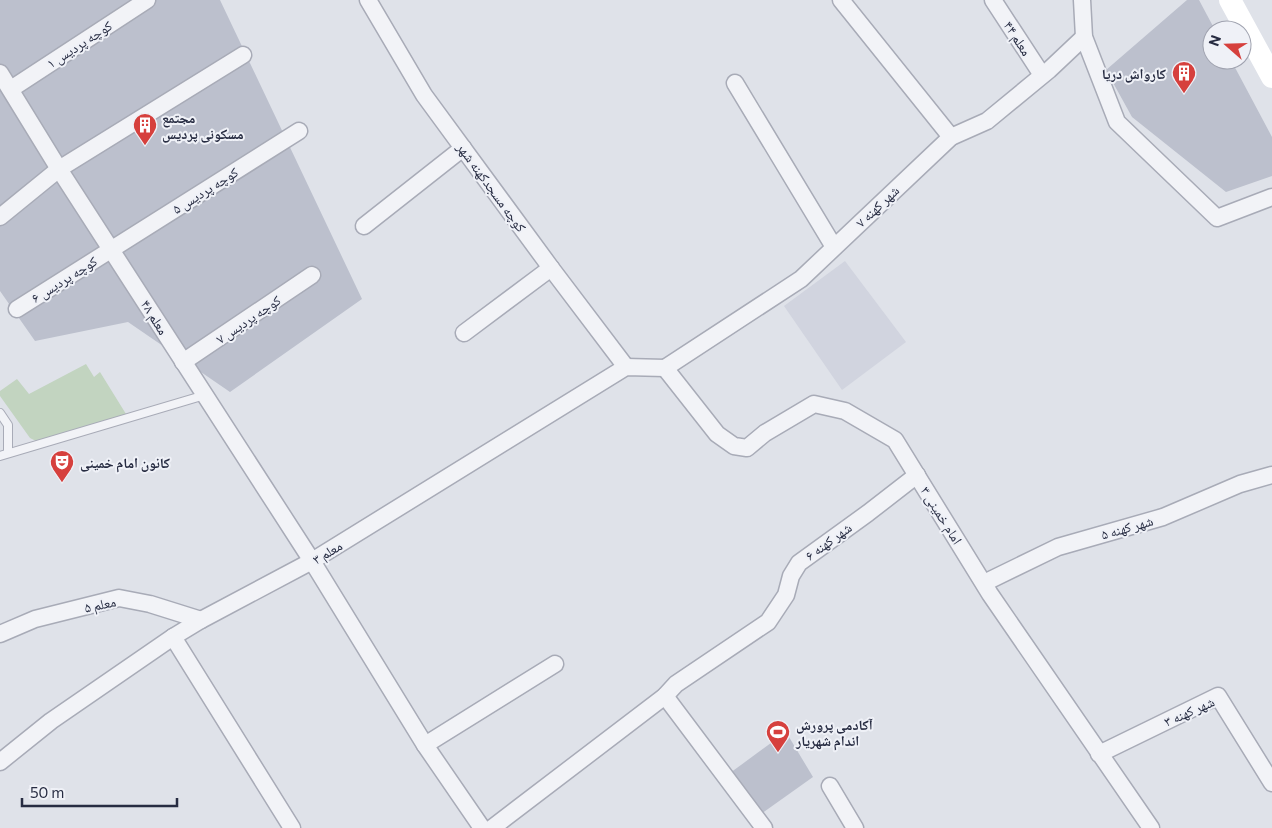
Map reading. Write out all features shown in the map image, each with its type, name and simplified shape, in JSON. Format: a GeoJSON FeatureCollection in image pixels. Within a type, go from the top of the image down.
{"type":"FeatureCollection","features":[{"type":"Feature","properties":{"kind":"main road"},"geometry":{"type":"LineString","coordinates":[[1230,0],[1272,77]]}},
{"type":"Feature","properties":{"kind":"street","name":"کوچه پردیس ۱"},"geometry":{"type":"LineString","coordinates":[[11,89],[147,0]]}},
{"type":"Feature","properties":{"kind":"street","name":"کوچه مسجدکهنه شهر"},"geometry":{"type":"LineString","coordinates":[[368,0],[424,95],[626,367]]}},
{"type":"Feature","properties":{"kind":"street"},"geometry":{"type":"LineString","coordinates":[[841,0],[951,137]]}},
{"type":"Feature","properties":{"kind":"street","name":"معلم ۴۴"},"geometry":{"type":"LineString","coordinates":[[993,0],[1042,75]]}},
{"type":"Feature","properties":{"kind":"street"},"geometry":{"type":"LineString","coordinates":[[1082,0],[1084,37],[1117,122],[1217,218],[1272,197]]}},
{"type":"Feature","properties":{"kind":"street","name":"شهر کهنه ۷"},"geometry":{"type":"LineString","coordinates":[[664,368],[801,279],[951,137],[987,121],[1084,37]]}},
{"type":"Feature","properties":{"kind":"street"},"geometry":{"type":"LineString","coordinates":[[0,217],[59,168],[243,55]]}},
{"type":"Feature","properties":{"kind":"street","name":"معلم ۴۸"},"geometry":{"type":"LineString","coordinates":[[0,73],[312,561],[425,745],[482,828]]}},
{"type":"Feature","properties":{"kind":"street"},"geometry":{"type":"LineString","coordinates":[[735,83],[834,247]]}},
{"type":"Feature","properties":{"kind":"street","name":"کوچه پردیس ۵"},"geometry":{"type":"LineString","coordinates":[[112,249],[298,132]]}},
{"type":"Feature","properties":{"kind":"street"},"geometry":{"type":"LineString","coordinates":[[364,226],[463,148]]}},
{"type":"Feature","properties":{"kind":"street","name":"کوچه پردیس ۶"},"geometry":{"type":"LineString","coordinates":[[17,308],[112,249]]}},
{"type":"Feature","properties":{"kind":"street"},"geometry":{"type":"LineString","coordinates":[[464,333],[551,268]]}},
{"type":"Feature","properties":{"kind":"street","name":"کوچه پردیس ۷"},"geometry":{"type":"LineString","coordinates":[[184,362],[312,275]]}},
{"type":"Feature","properties":{"kind":"street"},"geometry":{"type":"LineString","coordinates":[[626,367],[664,368]]}},
{"type":"Feature","properties":{"kind":"street","name":"معلم ۳"},"geometry":{"type":"LineString","coordinates":[[0,762],[51,721],[173,637],[312,561],[626,367]]}},
{"type":"Feature","properties":{"kind":"street","name":"امام خمینی ۳"},"geometry":{"type":"LineString","coordinates":[[664,368],[717,434],[734,446],[747,448],[765,433],[814,404],[845,411],[895,440],[984,583],[1151,828]]}},
{"type":"Feature","properties":{"kind":"street","name":"شهر کهنه ۶"},"geometry":{"type":"LineString","coordinates":[[492,828],[665,696],[676,684],[768,622],[786,594],[791,576],[799,563],[917,474]]}},
{"type":"Feature","properties":{"kind":"street","name":"شهر کهنه ۵"},"geometry":{"type":"LineString","coordinates":[[984,583],[1058,547],[1163,517],[1240,484],[1272,474]]}},
{"type":"Feature","properties":{"kind":"street","name":"معلم ۵"},"geometry":{"type":"LineString","coordinates":[[0,634],[35,619],[119,598],[150,604],[202,620]]}},
{"type":"Feature","properties":{"kind":"street"},"geometry":{"type":"LineString","coordinates":[[173,637],[292,828]]}},
{"type":"Feature","properties":{"kind":"street"},"geometry":{"type":"LineString","coordinates":[[425,745],[556,664]]}},
{"type":"Feature","properties":{"kind":"street"},"geometry":{"type":"LineString","coordinates":[[665,696],[764,828]]}},
{"type":"Feature","properties":{"kind":"street","name":"شهر کهنه ۳"},"geometry":{"type":"LineString","coordinates":[[1099,754],[1218,696],[1272,783]]}},
{"type":"Feature","properties":{"kind":"street"},"geometry":{"type":"LineString","coordinates":[[830,786],[855,828]]}},
{"type":"Feature","properties":{"kind":"lane"},"geometry":{"type":"LineString","coordinates":[[4,455],[205,396]]}},
{"type":"Feature","properties":{"kind":"lane"},"geometry":{"type":"LineString","coordinates":[[0,413],[8,425],[4,455]]}},
{"type":"Feature","properties":{"kind":"lane"},"geometry":{"type":"LineString","coordinates":[[0,447],[4,455]]}},
{"type":"Feature","properties":{"kind":"shaded area"},"geometry":{"type":"Polygon","coordinates":[[[845,261],[906,342],[842,390],[784,306],[845,261]]]}},
{"type":"Feature","properties":{"kind":"green space"},"geometry":{"type":"Polygon","coordinates":[[[86,364],[94,377],[100,372],[126,414],[58,441],[36,441],[30,438],[0,396],[0,391],[17,379],[29,394],[86,364]]]}},
{"type":"Feature","properties":{"kind":"building","name":"مجتمع مسکونی پردیس"},"geometry":{"type":"Polygon","coordinates":[[[0,0],[220,0],[362,299],[230,392],[128,322],[35,341],[0,291],[0,0]]]}},
{"type":"Feature","properties":{"kind":"building","name":"کارواش دریا"},"geometry":{"type":"Polygon","coordinates":[[[1187,0],[1199,0],[1210,20],[1202,20],[1202,70],[1236,70],[1272,137],[1272,176],[1226,192],[1132,117],[1106,70],[1187,0]]]}},
{"type":"Feature","properties":{"kind":"building","name":"آکادمی پرورش اندام شهریار"},"geometry":{"type":"Polygon","coordinates":[[[786,732],[813,777],[761,814],[730,773],[786,732]]]}},
{"type":"Feature","properties":{"kind":"place","name":"کارواش دریا"},"geometry":{"type":"Point","coordinates":[1184,94]}},
{"type":"Feature","properties":{"kind":"place","name":"مجتمع مسکونی پردیس"},"geometry":{"type":"Point","coordinates":[145,146]}},
{"type":"Feature","properties":{"kind":"place","name":"کانون امام خمینی"},"geometry":{"type":"Point","coordinates":[62,483]}},
{"type":"Feature","properties":{"kind":"place","name":"آکادمی پرورش اندام شهریار"},"geometry":{"type":"Point","coordinates":[778,753]}}]}
